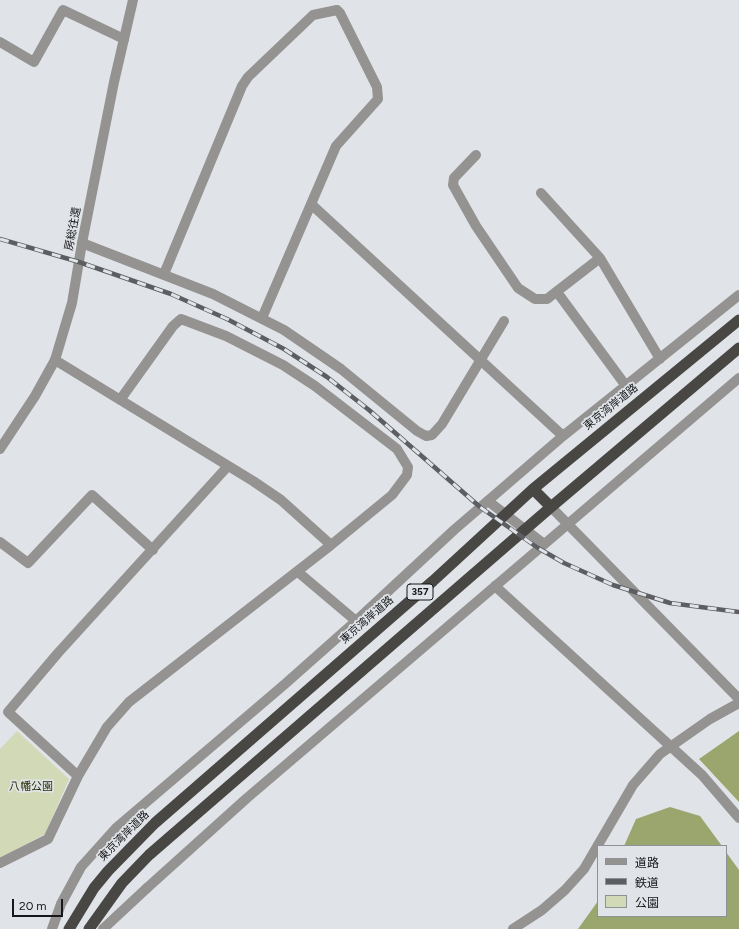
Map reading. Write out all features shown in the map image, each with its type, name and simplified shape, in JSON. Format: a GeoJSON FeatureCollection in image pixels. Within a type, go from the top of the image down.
{"type":"FeatureCollection","features":[{"type":"Feature","properties":{"kind":"highway","name":"東京湾岸道路"},"geometry":{"type":"LineString","coordinates":[[69,929],[90,893],[108,870],[155,823],[427,585],[533,489],[739,320]]}},
{"type":"Feature","properties":{"kind":"highway","name":"357"},"geometry":{"type":"LineString","coordinates":[[89,929],[122,883],[149,855],[550,507],[739,348]]}},
{"type":"Feature","properties":{"kind":"highway"},"geometry":{"type":"LineString","coordinates":[[533,489],[550,507]]}},
{"type":"Feature","properties":{"kind":"street","name":"房総往還"},"geometry":{"type":"LineString","coordinates":[[0,449],[35,396],[55,360],[72,303],[82,243],[133,0]]}},
{"type":"Feature","properties":{"kind":"street"},"geometry":{"type":"LineString","coordinates":[[0,42],[34,62],[63,10],[124,39]]}},
{"type":"Feature","properties":{"kind":"street"},"geometry":{"type":"LineString","coordinates":[[164,274],[242,86],[248,77],[313,15],[337,10],[340,13],[377,87],[378,99],[336,146],[262,318]]}},
{"type":"Feature","properties":{"kind":"street"},"geometry":{"type":"LineString","coordinates":[[476,155],[454,178],[453,185],[476,226],[518,288],[535,300],[547,299],[600,258]]}},
{"type":"Feature","properties":{"kind":"street"},"geometry":{"type":"LineString","coordinates":[[541,193],[600,258],[660,359]]}},
{"type":"Feature","properties":{"kind":"street"},"geometry":{"type":"LineString","coordinates":[[311,204],[563,436]]}},
{"type":"Feature","properties":{"kind":"street"},"geometry":{"type":"LineString","coordinates":[[82,243],[214,294],[262,318],[317,352],[366,388],[417,431],[426,436],[432,435],[442,424],[504,321]]}},
{"type":"Feature","properties":{"kind":"street"},"geometry":{"type":"LineString","coordinates":[[557,292],[626,386]]}},
{"type":"Feature","properties":{"kind":"street"},"geometry":{"type":"LineString","coordinates":[[52,929],[61,904],[81,867],[116,828],[356,621],[454,530],[563,436],[739,295]]}},
{"type":"Feature","properties":{"kind":"street"},"geometry":{"type":"LineString","coordinates":[[0,863],[48,839],[78,776],[107,727],[129,702],[298,572],[392,495],[407,475],[408,467],[404,458],[397,449],[315,386],[283,365],[226,336],[181,319],[174,326],[120,400]]}},
{"type":"Feature","properties":{"kind":"street"},"geometry":{"type":"LineString","coordinates":[[55,360],[281,500],[331,545]]}},
{"type":"Feature","properties":{"kind":"street"},"geometry":{"type":"LineString","coordinates":[[103,929],[247,798],[423,650],[544,544],[739,378]]}},
{"type":"Feature","properties":{"kind":"street"},"geometry":{"type":"LineString","coordinates":[[78,776],[8,712],[58,653],[228,466]]}},
{"type":"Feature","properties":{"kind":"street"},"geometry":{"type":"LineString","coordinates":[[0,542],[28,563],[92,495],[153,550]]}},
{"type":"Feature","properties":{"kind":"street"},"geometry":{"type":"LineString","coordinates":[[488,501],[544,544]]}},
{"type":"Feature","properties":{"kind":"street"},"geometry":{"type":"LineString","coordinates":[[550,507],[739,700]]}},
{"type":"Feature","properties":{"kind":"street"},"geometry":{"type":"LineString","coordinates":[[298,572],[356,621]]}},
{"type":"Feature","properties":{"kind":"street"},"geometry":{"type":"LineString","coordinates":[[496,586],[702,775],[739,818]]}},
{"type":"Feature","properties":{"kind":"street"},"geometry":{"type":"LineString","coordinates":[[598,845],[633,785],[660,754],[710,719],[739,703]]}},
{"type":"Feature","properties":{"kind":"street"},"geometry":{"type":"LineString","coordinates":[[513,929],[542,910],[565,890],[584,869],[597,847]]}},
{"type":"Feature","properties":{"kind":"green space","name":"八幡公園"},"geometry":{"type":"Polygon","coordinates":[[[17,731],[69,779],[45,834],[0,858],[0,749],[17,731]]]}},
{"type":"Feature","properties":{"kind":"green space"},"geometry":{"type":"Polygon","coordinates":[[[739,731],[739,802],[699,759],[739,731]]]}},
{"type":"Feature","properties":{"kind":"green space"},"geometry":{"type":"Polygon","coordinates":[[[670,807],[700,816],[721,845],[624,845],[636,819],[670,807]]]}},
{"type":"Feature","properties":{"kind":"green space"},"geometry":{"type":"Polygon","coordinates":[[[727,853],[739,870],[739,929],[578,929],[597,902],[597,917],[727,917],[727,853]]]}},
{"type":"Feature","properties":{"kind":"railway"},"geometry":{"type":"LineString","coordinates":[[0,239],[79,262],[171,294],[227,319],[284,349],[327,377],[369,410],[480,507],[538,548],[564,563],[613,585],[670,603],[739,612]]}}]}
